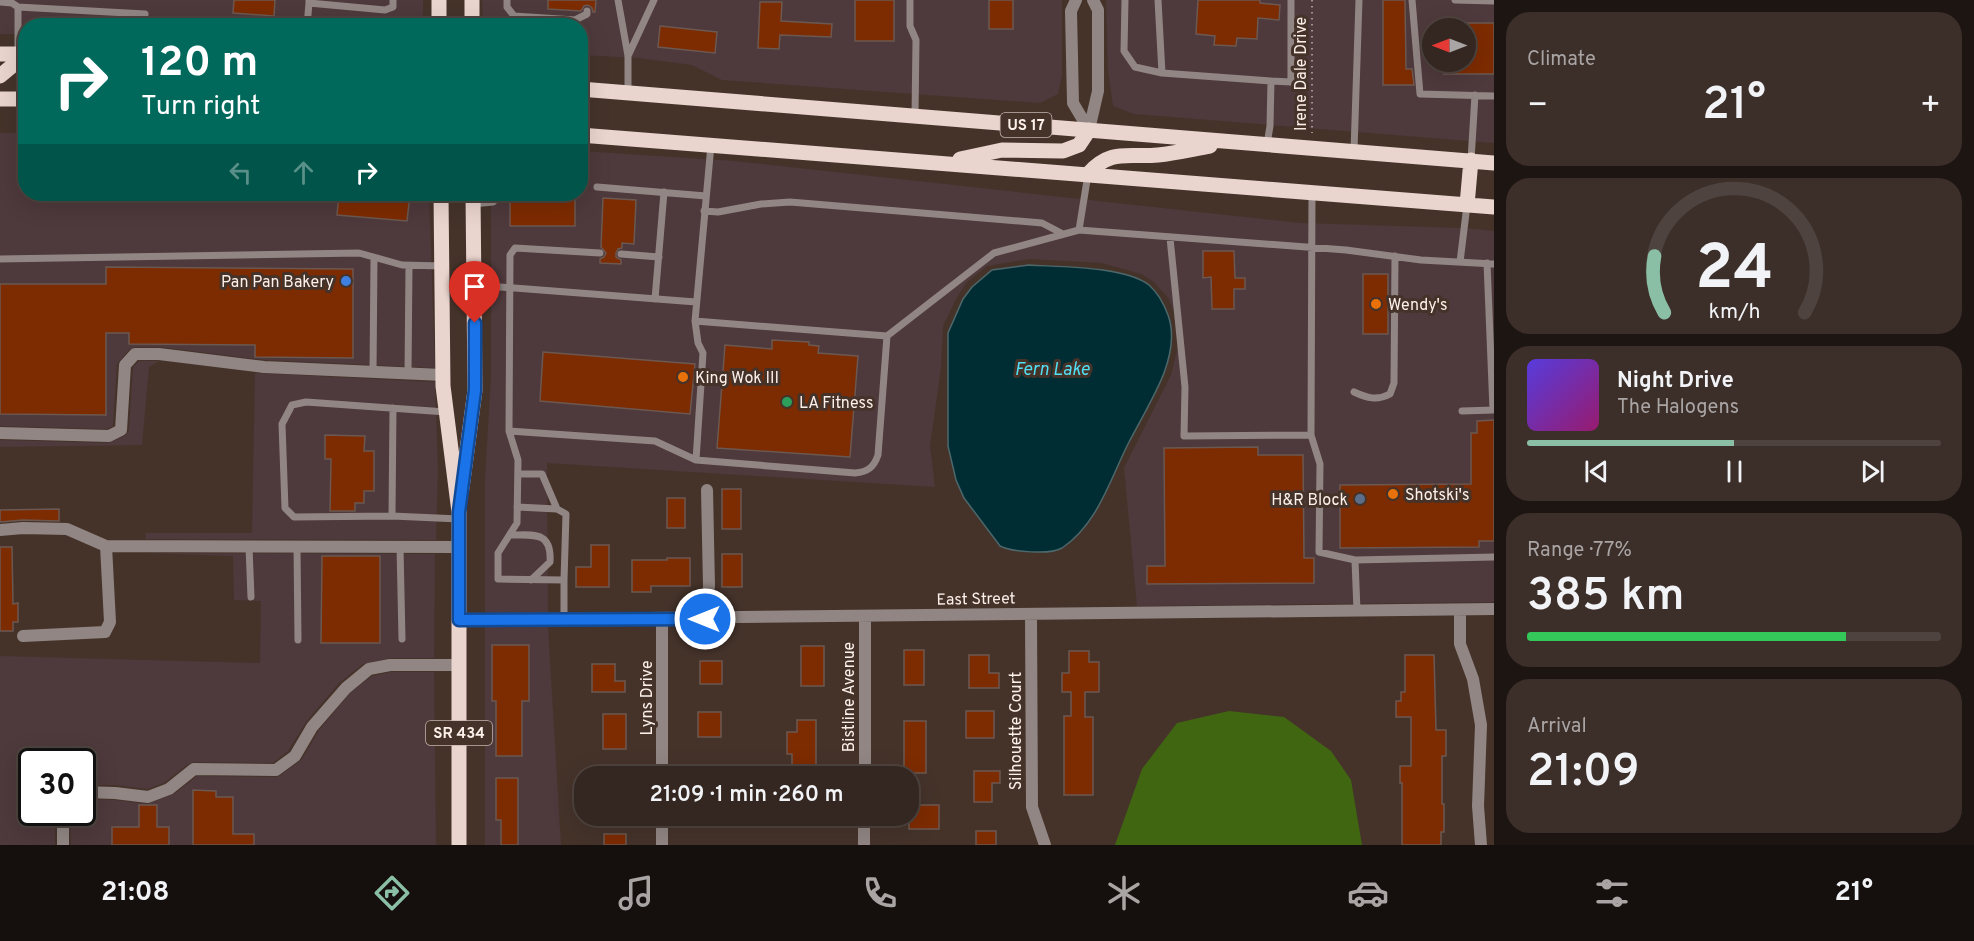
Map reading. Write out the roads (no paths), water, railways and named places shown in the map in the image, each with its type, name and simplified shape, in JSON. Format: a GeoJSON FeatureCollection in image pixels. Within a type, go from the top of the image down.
{"type":"FeatureCollection","features":[{"type":"Feature","properties":{"kind":"main road"},"geometry":{"type":"LineString","coordinates":[[439,0],[439,18]]}},
{"type":"Feature","properties":{"kind":"main road"},"geometry":{"type":"LineString","coordinates":[[472,0],[472,18]]}},
{"type":"Feature","properties":{"kind":"main road"},"geometry":{"type":"LineString","coordinates":[[0,54],[18,54]]}},
{"type":"Feature","properties":{"kind":"main road"},"geometry":{"type":"LineString","coordinates":[[0,75],[18,59]]}},
{"type":"Feature","properties":{"kind":"main road","name":"US 17"},"geometry":{"type":"LineString","coordinates":[[588,90],[1494,163]]}},
{"type":"Feature","properties":{"kind":"main road"},"geometry":{"type":"LineString","coordinates":[[0,99],[18,96]]}},
{"type":"Feature","properties":{"kind":"main road"},"geometry":{"type":"LineString","coordinates":[[943,163],[1002,150],[1063,151],[1079,145],[1089,130]]}},
{"type":"Feature","properties":{"kind":"main road"},"geometry":{"type":"LineString","coordinates":[[588,136],[1494,207]]}},
{"type":"Feature","properties":{"kind":"main road"},"geometry":{"type":"LineString","coordinates":[[1088,174],[1096,165],[1117,155],[1157,155],[1234,142]]}},
{"type":"Feature","properties":{"kind":"main road"},"geometry":{"type":"LineString","coordinates":[[1467,205],[1471,160]]}},
{"type":"Feature","properties":{"kind":"main road","name":"SR 434"},"geometry":{"type":"LineString","coordinates":[[441,201],[443,375],[459,516],[459,845]]}},
{"type":"Feature","properties":{"kind":"main road","name":"SR 434"},"geometry":{"type":"LineString","coordinates":[[459,516],[475,390],[473,201]]}},
{"type":"Feature","properties":{"kind":"street"},"geometry":{"type":"LineString","coordinates":[[1076,0],[1071,11],[1072,103],[1089,130]]}},
{"type":"Feature","properties":{"kind":"street"},"geometry":{"type":"LineString","coordinates":[[1089,130],[1098,91],[1098,10],[1093,0]]}},
{"type":"Feature","properties":{"kind":"street"},"geometry":{"type":"LineString","coordinates":[[0,433],[109,436],[121,430],[125,365],[135,354],[159,354],[264,367],[443,375]]}},
{"type":"Feature","properties":{"kind":"street"},"geometry":{"type":"LineString","coordinates":[[705,619],[709,586],[707,490]]}},
{"type":"Feature","properties":{"kind":"street"},"geometry":{"type":"LineString","coordinates":[[0,530],[23,528],[67,530],[106,546],[459,547]]}},
{"type":"Feature","properties":{"kind":"street"},"geometry":{"type":"LineString","coordinates":[[23,636],[105,632],[110,622],[106,546]]}},
{"type":"Feature","properties":{"kind":"street"},"geometry":{"type":"LineString","coordinates":[[1460,609],[1460,644],[1473,679],[1481,724],[1478,806],[1481,845]]}},
{"type":"Feature","properties":{"kind":"street","name":"East Street"},"geometry":{"type":"LineString","coordinates":[[459,620],[1494,609]]}},
{"type":"Feature","properties":{"kind":"street","name":"Silhouette Court"},"geometry":{"type":"LineString","coordinates":[[1031,614],[1032,807],[1046,845]]}},
{"type":"Feature","properties":{"kind":"street","name":"Bistline Avenue"},"geometry":{"type":"LineString","coordinates":[[864,766],[865,616]]}},
{"type":"Feature","properties":{"kind":"street","name":"Lyns Drive"},"geometry":{"type":"LineString","coordinates":[[662,619],[662,766]]}},
{"type":"Feature","properties":{"kind":"street"},"geometry":{"type":"LineString","coordinates":[[96,792],[148,796],[169,789],[194,769],[276,770],[295,756],[312,727],[345,688],[369,669],[390,665],[459,665]]}},
{"type":"Feature","properties":{"kind":"street"},"geometry":{"type":"LineString","coordinates":[[63,826],[63,845]]}},
{"type":"Feature","properties":{"kind":"street"},"geometry":{"type":"LineString","coordinates":[[662,826],[662,845]]}},
{"type":"Feature","properties":{"kind":"street"},"geometry":{"type":"LineString","coordinates":[[864,826],[864,845]]}},
{"type":"Feature","properties":{"kind":"lane"},"geometry":{"type":"LineString","coordinates":[[308,18],[309,2],[385,10],[393,7],[393,0]]}},
{"type":"Feature","properties":{"kind":"lane"},"geometry":{"type":"LineString","coordinates":[[507,0],[507,7],[514,15],[540,18]]}},
{"type":"Feature","properties":{"kind":"lane"},"geometry":{"type":"LineString","coordinates":[[618,0],[628,56],[628,93]]}},
{"type":"Feature","properties":{"kind":"lane"},"geometry":{"type":"LineString","coordinates":[[628,56],[654,0]]}},
{"type":"Feature","properties":{"kind":"lane"},"geometry":{"type":"LineString","coordinates":[[910,0],[910,26],[916,40],[915,116]]}},
{"type":"Feature","properties":{"kind":"lane"},"geometry":{"type":"LineString","coordinates":[[1125,0],[1124,51],[1135,67],[1162,73],[1291,82],[1291,0]]}},
{"type":"Feature","properties":{"kind":"lane"},"geometry":{"type":"LineString","coordinates":[[1158,0],[1162,73]]}},
{"type":"Feature","properties":{"kind":"lane"},"geometry":{"type":"LineString","coordinates":[[1354,151],[1359,0]]}},
{"type":"Feature","properties":{"kind":"lane"},"geometry":{"type":"LineString","coordinates":[[1412,0],[1420,94],[1494,96]]}},
{"type":"Feature","properties":{"kind":"lane"},"geometry":{"type":"LineString","coordinates":[[1455,0],[1494,0]]}},
{"type":"Feature","properties":{"kind":"lane"},"geometry":{"type":"LineString","coordinates":[[0,2],[12,3],[18,7],[145,14],[145,18]]}},
{"type":"Feature","properties":{"kind":"lane"},"geometry":{"type":"LineString","coordinates":[[18,7],[19,18]]}},
{"type":"Feature","properties":{"kind":"lane"},"geometry":{"type":"LineString","coordinates":[[580,18],[587,12]]}},
{"type":"Feature","properties":{"kind":"lane"},"geometry":{"type":"LineString","coordinates":[[1267,144],[1270,126],[1271,81]]}},
{"type":"Feature","properties":{"kind":"lane"},"geometry":{"type":"LineString","coordinates":[[1471,160],[1475,95]]}},
{"type":"Feature","properties":{"kind":"lane"},"geometry":{"type":"LineString","coordinates":[[696,460],[703,353],[698,343],[695,321],[711,145]]}},
{"type":"Feature","properties":{"kind":"lane"},"geometry":{"type":"LineString","coordinates":[[1079,230],[1088,174]]}},
{"type":"Feature","properties":{"kind":"lane"},"geometry":{"type":"LineString","coordinates":[[597,187],[706,196]]}},
{"type":"Feature","properties":{"kind":"lane"},"geometry":{"type":"LineString","coordinates":[[656,299],[664,192]]}},
{"type":"Feature","properties":{"kind":"lane"},"geometry":{"type":"LineString","coordinates":[[1312,192],[1311,435],[1320,464],[1319,552],[1355,560],[1494,557]]}},
{"type":"Feature","properties":{"kind":"lane"},"geometry":{"type":"LineString","coordinates":[[704,211],[718,212],[761,204],[790,202],[1042,223],[1063,234]]}},
{"type":"Feature","properties":{"kind":"lane"},"geometry":{"type":"LineString","coordinates":[[1460,262],[1467,205]]}},
{"type":"Feature","properties":{"kind":"lane"},"geometry":{"type":"LineString","coordinates":[[695,321],[887,336],[994,253],[1079,230],[1491,264],[1494,410],[1462,411]]}},
{"type":"Feature","properties":{"kind":"lane"},"geometry":{"type":"LineString","coordinates":[[1170,238],[1185,387],[1184,436],[1311,435]]}},
{"type":"Feature","properties":{"kind":"lane"},"geometry":{"type":"LineString","coordinates":[[564,580],[498,579],[498,553],[517,524],[518,459],[509,430],[510,255],[514,248],[600,253]]}},
{"type":"Feature","properties":{"kind":"lane"},"geometry":{"type":"LineString","coordinates":[[0,259],[359,253],[409,266],[441,266]]}},
{"type":"Feature","properties":{"kind":"lane"},"geometry":{"type":"LineString","coordinates":[[621,254],[659,257]]}},
{"type":"Feature","properties":{"kind":"lane"},"geometry":{"type":"LineString","coordinates":[[1354,392],[1366,398],[1380,399],[1390,394],[1394,383],[1395,256]]}},
{"type":"Feature","properties":{"kind":"lane"},"geometry":{"type":"LineString","coordinates":[[373,372],[374,258]]}},
{"type":"Feature","properties":{"kind":"lane"},"geometry":{"type":"LineString","coordinates":[[408,374],[409,266]]}},
{"type":"Feature","properties":{"kind":"lane"},"geometry":{"type":"LineString","coordinates":[[474,285],[696,302]]}},
{"type":"Feature","properties":{"kind":"lane"},"geometry":{"type":"LineString","coordinates":[[509,430],[655,441],[696,460],[855,473],[870,469],[875,464],[878,455],[887,336]]}},
{"type":"Feature","properties":{"kind":"lane"},"geometry":{"type":"LineString","coordinates":[[446,412],[306,402],[292,405],[282,424],[285,508],[294,517],[459,516]]}},
{"type":"Feature","properties":{"kind":"lane"},"geometry":{"type":"LineString","coordinates":[[392,516],[393,408]]}},
{"type":"Feature","properties":{"kind":"lane"},"geometry":{"type":"LineString","coordinates":[[518,474],[542,474],[557,509]]}},
{"type":"Feature","properties":{"kind":"lane"},"geometry":{"type":"LineString","coordinates":[[517,507],[557,509],[566,514],[564,620]]}},
{"type":"Feature","properties":{"kind":"lane"},"geometry":{"type":"LineString","coordinates":[[510,535],[538,536],[548,541],[551,549],[550,562],[531,580]]}},
{"type":"Feature","properties":{"kind":"lane"},"geometry":{"type":"LineString","coordinates":[[249,547],[251,597]]}},
{"type":"Feature","properties":{"kind":"lane"},"geometry":{"type":"LineString","coordinates":[[297,547],[298,640]]}},
{"type":"Feature","properties":{"kind":"lane"},"geometry":{"type":"LineString","coordinates":[[400,547],[402,639]]}},
{"type":"Feature","properties":{"kind":"lane"},"geometry":{"type":"LineString","coordinates":[[1355,560],[1357,611]]}},
{"type":"Feature","properties":{"kind":"water","name":"Fern Lake"},"geometry":{"type":"Polygon","coordinates":[[[1029,265],[1108,271],[1138,279],[1149,285],[1160,299],[1168,315],[1172,337],[1169,359],[1164,373],[1094,514],[1085,527],[1062,548],[1040,552],[1013,550],[1000,546],[964,498],[956,480],[948,446],[948,333],[963,299],[972,287],[992,270],[1029,265]]]}},
{"type":"Feature","properties":{"kind":"place","name":"Pan Pan Bakery"},"geometry":{"type":"Point","coordinates":[346,281]}},
{"type":"Feature","properties":{"kind":"place","name":"Wendy's"},"geometry":{"type":"Point","coordinates":[1376,304]}},
{"type":"Feature","properties":{"kind":"place","name":"King Wok III"},"geometry":{"type":"Point","coordinates":[683,377]}},
{"type":"Feature","properties":{"kind":"place","name":"LA Fitness"},"geometry":{"type":"Point","coordinates":[787,402]}},
{"type":"Feature","properties":{"kind":"place","name":"Shotski's"},"geometry":{"type":"Point","coordinates":[1393,494]}},
{"type":"Feature","properties":{"kind":"place","name":"H&R Block"},"geometry":{"type":"Point","coordinates":[1360,499]}}]}
